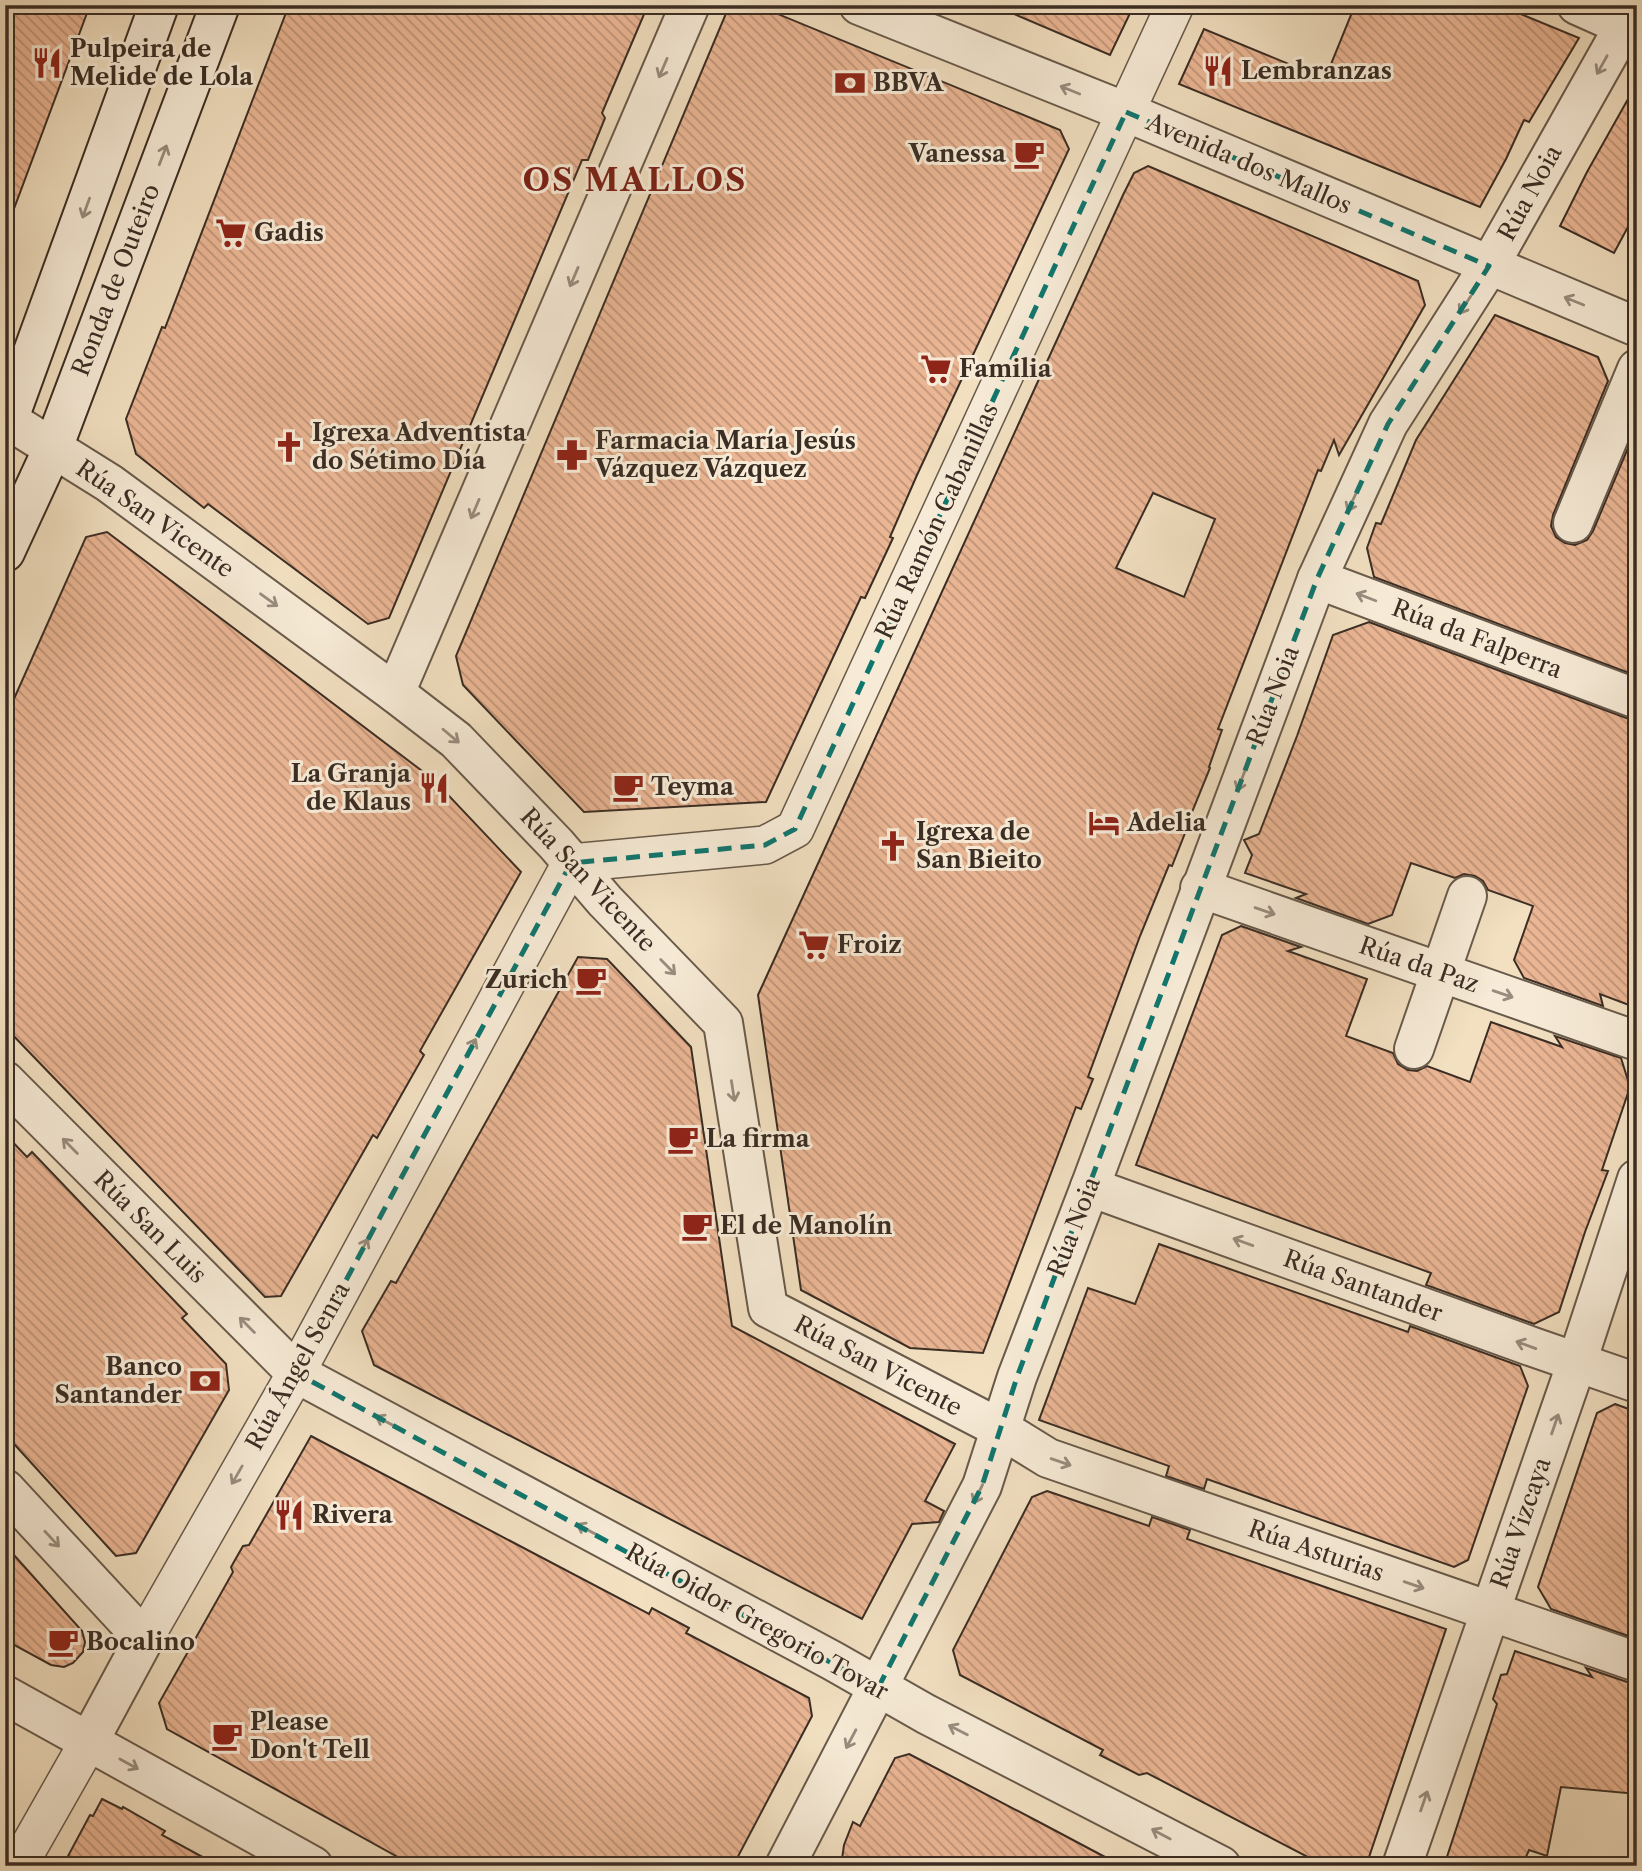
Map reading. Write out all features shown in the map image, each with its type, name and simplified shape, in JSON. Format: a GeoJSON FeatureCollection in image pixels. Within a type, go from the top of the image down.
{"type":"FeatureCollection","features":[{"type":"Feature","properties":{"kind":"street","name":"Ronda de Outeiro"},"geometry":{"type":"LineString","coordinates":[[6,423],[159,5]]}},
{"type":"Feature","properties":{"kind":"street","name":"Ronda de Outeiro"},"geometry":{"type":"LineString","coordinates":[[5,552],[53,448],[220,5]]}},
{"type":"Feature","properties":{"kind":"street"},"geometry":{"type":"LineString","coordinates":[[395,693],[690,5]]}},
{"type":"Feature","properties":{"kind":"street","name":"Avenida dos Mallos"},"geometry":{"type":"LineString","coordinates":[[859,5],[1126,112],[1637,327]]}},
{"type":"Feature","properties":{"kind":"street","name":"Rúa Ramón Cabanillas"},"geometry":{"type":"LineString","coordinates":[[571,863],[765,845],[794,829],[1175,5]]}},
{"type":"Feature","properties":{"kind":"street"},"geometry":{"type":"LineString","coordinates":[[1577,5],[1630,15]]}},
{"type":"Feature","properties":{"kind":"street","name":"Rúa Noia"},"geometry":{"type":"LineString","coordinates":[[785,1866],[982,1486],[1017,1377],[1317,579],[1388,424],[1489,266],[1630,15]]}},
{"type":"Feature","properties":{"kind":"street"},"geometry":{"type":"LineString","coordinates":[[1573,523],[1637,369]]}},
{"type":"Feature","properties":{"kind":"street","name":"Rúa San Vicente"},"geometry":{"type":"LineString","coordinates":[[6,423],[109,483],[456,740],[556,844],[605,901],[723,1023],[768,1308],[1001,1430]]}},
{"type":"Feature","properties":{"kind":"street","name":"Rúa da Falperra"},"geometry":{"type":"LineString","coordinates":[[1317,579],[1637,699]]}},
{"type":"Feature","properties":{"kind":"street","name":"Rúa Ángel Senra"},"geometry":{"type":"LineString","coordinates":[[18,1866],[296,1373],[571,863]]}},
{"type":"Feature","properties":{"kind":"street","name":"Rúa da Paz"},"geometry":{"type":"LineString","coordinates":[[1200,888],[1637,1041]]}},
{"type":"Feature","properties":{"kind":"street"},"geometry":{"type":"LineString","coordinates":[[1414,1049],[1467,896]]}},
{"type":"Feature","properties":{"kind":"street","name":"Rúa San Luis"},"geometry":{"type":"LineString","coordinates":[[5,1081],[296,1373]]}},
{"type":"Feature","properties":{"kind":"street","name":"Rúa Vizcaya"},"geometry":{"type":"LineString","coordinates":[[1402,1866],[1577,1362],[1637,1179]]}},
{"type":"Feature","properties":{"kind":"street","name":"Rúa Santander"},"geometry":{"type":"LineString","coordinates":[[1090,1187],[1637,1383]]}},
{"type":"Feature","properties":{"kind":"street","name":"Rúa Oidor Gregorio Tovar"},"geometry":{"type":"LineString","coordinates":[[296,1373],[833,1661],[878,1688],[1221,1866]]}},
{"type":"Feature","properties":{"kind":"street","name":"Rúa Asturias"},"geometry":{"type":"LineString","coordinates":[[1001,1430],[1048,1458],[1637,1662]]}},
{"type":"Feature","properties":{"kind":"street"},"geometry":{"type":"LineString","coordinates":[[5,1489],[144,1639]]}},
{"type":"Feature","properties":{"kind":"street"},"geometry":{"type":"LineString","coordinates":[[5,1695],[313,1866]]}},
{"type":"Feature","properties":{"kind":"highlighted area"},"geometry":{"type":"Polygon","coordinates":[[[1126,112],[1489,266],[1388,424],[1317,579],[1017,1377],[982,1486],[878,1688],[296,1373],[571,863],[765,845],[795,829],[1126,112]]]}},
{"type":"Feature","properties":{"kind":"building"},"geometry":{"type":"Polygon","coordinates":[[[5,5],[90,5],[9,222],[5,221],[5,5]]]}},
{"type":"Feature","properties":{"kind":"building"},"geometry":{"type":"Polygon","coordinates":[[[289,5],[648,5],[602,113],[605,118],[588,160],[582,160],[389,618],[368,624],[208,504],[204,508],[136,454],[126,419],[162,327],[165,328],[289,5]]]}},
{"type":"Feature","properties":{"kind":"building"},"geometry":{"type":"Polygon","coordinates":[[[742,5],[756,5],[1060,130],[1069,149],[917,475],[890,537],[893,538],[865,598],[861,597],[766,802],[584,812],[463,685],[456,656],[727,11],[742,5]]]}},
{"type":"Feature","properties":{"kind":"building"},"geometry":{"type":"Polygon","coordinates":[[[993,5],[1134,5],[1110,55],[993,5]]]}},
{"type":"Feature","properties":{"kind":"building"},"geometry":{"type":"Polygon","coordinates":[[[1355,5],[1499,5],[1579,38],[1529,122],[1524,120],[1480,207],[1179,84],[1204,29],[1325,79],[1355,5]]]}},
{"type":"Feature","properties":{"kind":"building"},"geometry":{"type":"Polygon","coordinates":[[[1637,83],[1637,210],[1614,253],[1560,226],[1637,83]]]}},
{"type":"Feature","properties":{"kind":"building"},"geometry":{"type":"Polygon","coordinates":[[[1148,166],[1418,281],[1425,305],[1339,455],[1334,440],[1321,471],[1318,470],[1218,729],[1222,730],[1191,818],[1140,936],[1088,1077],[1093,1079],[1081,1109],[1076,1107],[983,1353],[910,1348],[801,1290],[758,995],[1134,173],[1148,166]],[[1153,493],[1116,568],[1184,597],[1215,519],[1153,493]]]}},
{"type":"Feature","properties":{"kind":"building"},"geometry":{"type":"Polygon","coordinates":[[[1495,315],[1598,357],[1608,381],[1553,515],[1551,526],[1556,537],[1575,545],[1587,540],[1633,436],[1637,444],[1637,676],[1374,577],[1367,548],[1376,523],[1381,524],[1416,440],[1495,315]]]}},
{"type":"Feature","properties":{"kind":"building"},"geometry":{"type":"Polygon","coordinates":[[[107,532],[434,780],[521,872],[420,1051],[424,1055],[377,1138],[373,1135],[281,1296],[265,1297],[5,1027],[5,719],[86,537],[107,532]]]}},
{"type":"Feature","properties":{"kind":"building"},"geometry":{"type":"Polygon","coordinates":[[[1369,622],[1637,720],[1637,1008],[1600,994],[1603,1006],[1524,978],[1514,960],[1533,906],[1488,890],[1483,881],[1475,876],[1464,874],[1455,878],[1411,863],[1392,915],[1368,924],[1296,898],[1306,894],[1245,873],[1252,855],[1244,840],[1259,834],[1333,635],[1369,622]]]}},
{"type":"Feature","properties":{"kind":"building"},"geometry":{"type":"Polygon","coordinates":[[[1241,926],[1301,947],[1288,951],[1367,979],[1346,1036],[1393,1053],[1398,1064],[1408,1070],[1417,1071],[1427,1066],[1470,1082],[1491,1022],[1562,1047],[1555,1036],[1621,1058],[1630,1087],[1602,1170],[1608,1171],[1559,1312],[1534,1324],[1426,1285],[1431,1273],[1136,1165],[1222,935],[1241,926]]]}},
{"type":"Feature","properties":{"kind":"building"},"geometry":{"type":"Polygon","coordinates":[[[578,957],[607,959],[691,1047],[732,1326],[955,1444],[925,1501],[944,1511],[939,1522],[912,1524],[862,1619],[374,1365],[362,1331],[391,1281],[396,1283],[578,957]]]}},
{"type":"Feature","properties":{"kind":"building"},"geometry":{"type":"Polygon","coordinates":[[[5,1134],[27,1157],[32,1152],[187,1314],[182,1318],[226,1364],[229,1390],[136,1553],[116,1556],[5,1434],[5,1134]]]}},
{"type":"Feature","properties":{"kind":"building"},"geometry":{"type":"Polygon","coordinates":[[[1159,1244],[1408,1332],[1410,1326],[1520,1366],[1528,1386],[1468,1560],[1454,1567],[1207,1479],[1204,1489],[1166,1476],[1169,1466],[1039,1420],[1088,1288],[1135,1304],[1159,1244]]]}},
{"type":"Feature","properties":{"kind":"building"},"geometry":{"type":"Polygon","coordinates":[[[1615,1404],[1637,1412],[1637,1639],[1551,1609],[1538,1587],[1597,1413],[1615,1404]]]}},
{"type":"Feature","properties":{"kind":"building"},"geometry":{"type":"Polygon","coordinates":[[[311,1436],[649,1614],[652,1608],[689,1628],[686,1633],[809,1698],[812,1716],[733,1866],[414,1866],[167,1729],[159,1703],[233,1572],[231,1567],[243,1546],[249,1545],[311,1436]]]}},
{"type":"Feature","properties":{"kind":"building"},"geometry":{"type":"Polygon","coordinates":[[[1047,1491],[1149,1526],[1152,1517],[1190,1530],[1187,1539],[1446,1629],[1366,1866],[1325,1866],[1147,1773],[1139,1775],[1100,1755],[1103,1750],[960,1675],[953,1650],[1032,1497],[1047,1491]]]}},
{"type":"Feature","properties":{"kind":"building"},"geometry":{"type":"Polygon","coordinates":[[[5,1545],[82,1631],[85,1642],[83,1652],[73,1663],[64,1667],[51,1665],[5,1640],[5,1545]]]}},
{"type":"Feature","properties":{"kind":"building"},"geometry":{"type":"Polygon","coordinates":[[[1515,1651],[1592,1677],[1586,1668],[1637,1683],[1637,1794],[1561,1787],[1547,1856],[1529,1850],[1522,1866],[1444,1866],[1497,1704],[1493,1699],[1501,1675],[1507,1674],[1515,1651]]]}},
{"type":"Feature","properties":{"kind":"building"},"geometry":{"type":"Polygon","coordinates":[[[909,1754],[1122,1866],[841,1866],[844,1845],[853,1822],[860,1826],[895,1758],[909,1754]]]}},
{"type":"Feature","properties":{"kind":"building"},"geometry":{"type":"Polygon","coordinates":[[[102,1799],[122,1809],[123,1807],[165,1831],[162,1835],[219,1866],[88,1866],[68,1856],[90,1815],[93,1816],[102,1799]]]}},
{"type":"Feature","properties":{"kind":"place","name":"Pulpeira de Melide de Lola"},"geometry":{"type":"Point","coordinates":[47,63]}},
{"type":"Feature","properties":{"kind":"place","name":"Lembranzas"},"geometry":{"type":"Point","coordinates":[1218,71]}},
{"type":"Feature","properties":{"kind":"place","name":"BBVA"},"geometry":{"type":"Point","coordinates":[850,83]}},
{"type":"Feature","properties":{"kind":"place","name":"Vanessa"},"geometry":{"type":"Point","coordinates":[1029,154]}},
{"type":"Feature","properties":{"kind":"place","name":"Gadis"},"geometry":{"type":"Point","coordinates":[231,233]}},
{"type":"Feature","properties":{"kind":"place","name":"Familia"},"geometry":{"type":"Point","coordinates":[936,369]}},
{"type":"Feature","properties":{"kind":"place","name":"Igrexa Adventista do Sétimo Día"},"geometry":{"type":"Point","coordinates":[289,447]}},
{"type":"Feature","properties":{"kind":"place","name":"Farmacia María Jesús Vázquez Vázquez"},"geometry":{"type":"Point","coordinates":[572,455]}},
{"type":"Feature","properties":{"kind":"place","name":"Teyma"},"geometry":{"type":"Point","coordinates":[628,787]}},
{"type":"Feature","properties":{"kind":"place","name":"La Granja de Klaus"},"geometry":{"type":"Point","coordinates":[434,788]}},
{"type":"Feature","properties":{"kind":"place","name":"Adelia"},"geometry":{"type":"Point","coordinates":[1104,823]}},
{"type":"Feature","properties":{"kind":"place","name":"Igrexa de San Bieito"},"geometry":{"type":"Point","coordinates":[893,846]}},
{"type":"Feature","properties":{"kind":"place","name":"Froiz"},"geometry":{"type":"Point","coordinates":[814,945]}},
{"type":"Feature","properties":{"kind":"place","name":"Zurich"},"geometry":{"type":"Point","coordinates":[591,980]}},
{"type":"Feature","properties":{"kind":"place","name":"La firma"},"geometry":{"type":"Point","coordinates":[683,1139]}},
{"type":"Feature","properties":{"kind":"place","name":"El de Manolín"},"geometry":{"type":"Point","coordinates":[697,1226]}},
{"type":"Feature","properties":{"kind":"place","name":"Banco Santander"},"geometry":{"type":"Point","coordinates":[205,1381]}},
{"type":"Feature","properties":{"kind":"place","name":"Rivera"},"geometry":{"type":"Point","coordinates":[289,1515]}},
{"type":"Feature","properties":{"kind":"place","name":"Bocalino"},"geometry":{"type":"Point","coordinates":[63,1642]}},
{"type":"Feature","properties":{"kind":"place","name":"Please Don't Tell"},"geometry":{"type":"Point","coordinates":[227,1736]}},
{"type":"Feature","properties":{"kind":"district","name":"OS MALLOS"},"geometry":{"type":"Point","coordinates":[635,180]}}]}
